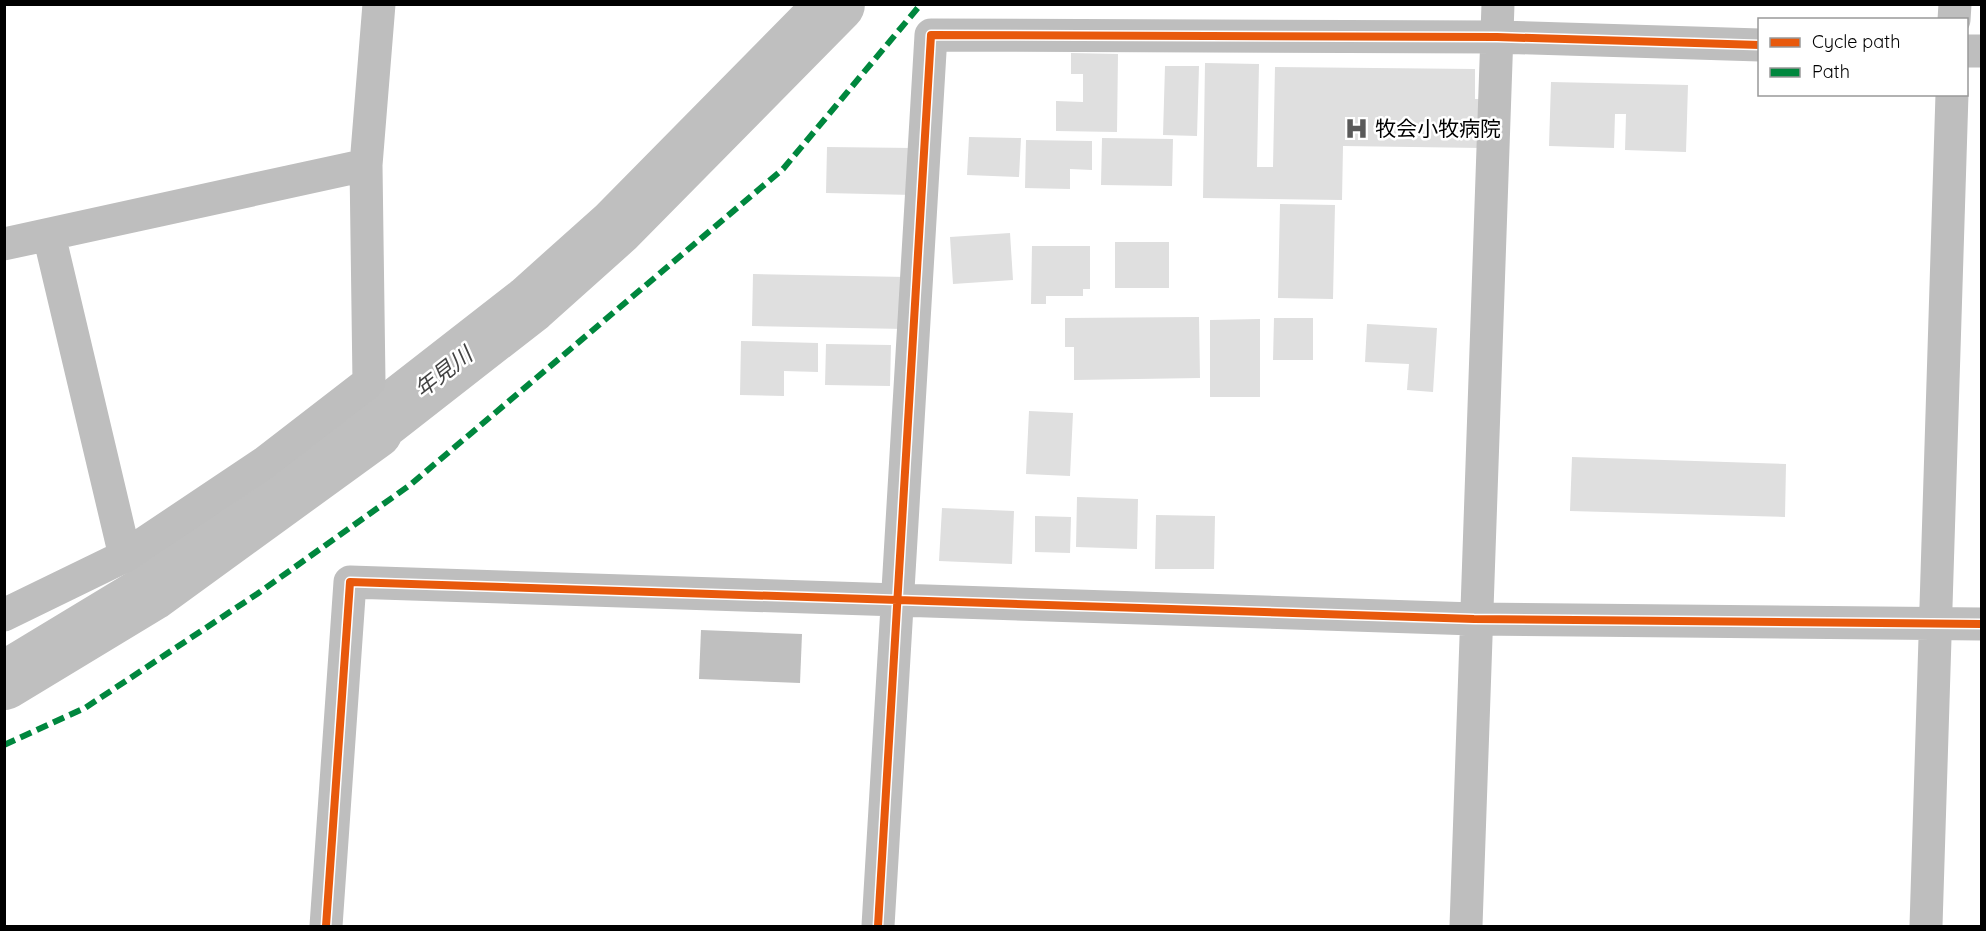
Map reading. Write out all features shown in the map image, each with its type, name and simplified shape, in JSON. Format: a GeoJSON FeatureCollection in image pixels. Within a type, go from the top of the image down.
{"type":"FeatureCollection","features":[{"type":"Feature","properties":{"kind":"street"},"geometry":{"type":"LineString","coordinates":[[4,615],[125,556],[264,463],[369,382],[366,165],[379,4]]}},
{"type":"Feature","properties":{"kind":"street"},"geometry":{"type":"LineString","coordinates":[[1466,927],[1474,619],[1498,4]]}},
{"type":"Feature","properties":{"kind":"street"},"geometry":{"type":"LineString","coordinates":[[878,927],[896,601],[929,105],[931,35],[1497,37],[1758,45]]}},
{"type":"Feature","properties":{"kind":"street"},"geometry":{"type":"LineString","coordinates":[[1926,927],[1952,96]]}},
{"type":"Feature","properties":{"kind":"street"},"geometry":{"type":"LineString","coordinates":[[4,244],[366,165]]}},
{"type":"Feature","properties":{"kind":"street"},"geometry":{"type":"LineString","coordinates":[[49,235],[125,556]]}},
{"type":"Feature","properties":{"kind":"street"},"geometry":{"type":"LineString","coordinates":[[326,927],[350,582],[1474,619],[1982,624]]}},
{"type":"Feature","properties":{"kind":"shaded area"},"geometry":{"type":"Polygon","coordinates":[[[701,630],[802,634],[800,683],[699,679],[701,630]]]}},
{"type":"Feature","properties":{"kind":"building"},"geometry":{"type":"Polygon","coordinates":[[[1071,53],[1118,54],[1117,132],[1056,131],[1056,101],[1083,102],[1083,74],[1071,74],[1071,53]]]}},
{"type":"Feature","properties":{"kind":"building"},"geometry":{"type":"Polygon","coordinates":[[[1205,63],[1259,64],[1257,167],[1273,167],[1275,67],[1475,69],[1475,99],[1483,99],[1482,148],[1343,146],[1342,200],[1203,198],[1205,63]]]}},
{"type":"Feature","properties":{"kind":"building"},"geometry":{"type":"Polygon","coordinates":[[[1165,66],[1199,66],[1197,136],[1163,135],[1165,66]]]}},
{"type":"Feature","properties":{"kind":"building"},"geometry":{"type":"Polygon","coordinates":[[[1551,82],[1688,85],[1686,152],[1625,150],[1626,114],[1615,114],[1614,148],[1549,146],[1551,82]]]}},
{"type":"Feature","properties":{"kind":"building"},"geometry":{"type":"Polygon","coordinates":[[[969,137],[1021,138],[1019,177],[967,175],[969,137]]]}},
{"type":"Feature","properties":{"kind":"building"},"geometry":{"type":"Polygon","coordinates":[[[1102,138],[1173,139],[1172,186],[1101,185],[1102,138]]]}},
{"type":"Feature","properties":{"kind":"building"},"geometry":{"type":"Polygon","coordinates":[[[1026,140],[1092,141],[1092,170],[1070,169],[1070,189],[1025,188],[1026,140]]]}},
{"type":"Feature","properties":{"kind":"building"},"geometry":{"type":"Polygon","coordinates":[[[827,147],[914,148],[913,195],[826,193],[827,147]]]}},
{"type":"Feature","properties":{"kind":"building"},"geometry":{"type":"Polygon","coordinates":[[[1280,204],[1335,205],[1333,299],[1278,298],[1280,204]]]}},
{"type":"Feature","properties":{"kind":"building"},"geometry":{"type":"Polygon","coordinates":[[[1010,233],[1013,280],[953,284],[950,237],[1010,233]]]}},
{"type":"Feature","properties":{"kind":"building"},"geometry":{"type":"Polygon","coordinates":[[[1115,242],[1169,242],[1169,288],[1115,288],[1115,242]]]}},
{"type":"Feature","properties":{"kind":"building"},"geometry":{"type":"Polygon","coordinates":[[[1032,246],[1090,246],[1090,289],[1083,289],[1083,296],[1046,296],[1046,304],[1031,304],[1032,246]]]}},
{"type":"Feature","properties":{"kind":"building"},"geometry":{"type":"Polygon","coordinates":[[[753,274],[907,277],[905,329],[752,326],[753,274]]]}},
{"type":"Feature","properties":{"kind":"building"},"geometry":{"type":"Polygon","coordinates":[[[1199,317],[1200,378],[1074,380],[1074,347],[1065,347],[1065,318],[1199,317]]]}},
{"type":"Feature","properties":{"kind":"building"},"geometry":{"type":"Polygon","coordinates":[[[1274,318],[1313,318],[1313,360],[1273,360],[1274,318]]]}},
{"type":"Feature","properties":{"kind":"building"},"geometry":{"type":"Polygon","coordinates":[[[1260,319],[1260,397],[1210,397],[1210,320],[1260,319]]]}},
{"type":"Feature","properties":{"kind":"building"},"geometry":{"type":"Polygon","coordinates":[[[1367,324],[1437,328],[1433,392],[1407,390],[1409,364],[1365,362],[1367,324]]]}},
{"type":"Feature","properties":{"kind":"building"},"geometry":{"type":"Polygon","coordinates":[[[741,341],[818,343],[818,372],[784,371],[784,396],[740,395],[741,341]]]}},
{"type":"Feature","properties":{"kind":"building"},"geometry":{"type":"Polygon","coordinates":[[[826,344],[891,345],[890,386],[825,385],[826,344]]]}},
{"type":"Feature","properties":{"kind":"building"},"geometry":{"type":"Polygon","coordinates":[[[1029,411],[1073,413],[1070,476],[1026,474],[1029,411]]]}},
{"type":"Feature","properties":{"kind":"building"},"geometry":{"type":"Polygon","coordinates":[[[1572,457],[1786,464],[1785,517],[1570,511],[1572,457]]]}},
{"type":"Feature","properties":{"kind":"building"},"geometry":{"type":"Polygon","coordinates":[[[1077,497],[1138,499],[1137,549],[1076,547],[1077,497]]]}},
{"type":"Feature","properties":{"kind":"building"},"geometry":{"type":"Polygon","coordinates":[[[942,508],[1014,511],[1012,564],[939,561],[942,508]]]}},
{"type":"Feature","properties":{"kind":"building"},"geometry":{"type":"Polygon","coordinates":[[[1156,515],[1215,516],[1214,569],[1155,569],[1156,515]]]}},
{"type":"Feature","properties":{"kind":"building"},"geometry":{"type":"Polygon","coordinates":[[[1035,516],[1071,517],[1070,553],[1035,552],[1035,516]]]}},
{"type":"Feature","properties":{"kind":"waterway","name":"年見川"},"geometry":{"type":"LineString","coordinates":[[4,681],[151,592],[374,430],[376,424],[530,304],[616,227],[836,4]]}},
{"type":"Feature","properties":{"kind":"marked path"},"geometry":{"type":"LineString","coordinates":[[4,745],[85,708],[257,594],[410,485],[783,169],[921,4]]}},
{"type":"Feature","properties":{"kind":"cycle path"},"geometry":{"type":"LineString","coordinates":[[878,926],[931,35],[1497,37],[1758,45]]}},
{"type":"Feature","properties":{"kind":"cycle path"},"geometry":{"type":"LineString","coordinates":[[326,926],[350,582],[1474,619],[1982,624]]}},
{"type":"Feature","properties":{"kind":"place","name":"牧会小牧病院"},"geometry":{"type":"Point","coordinates":[1357,129]}}]}
